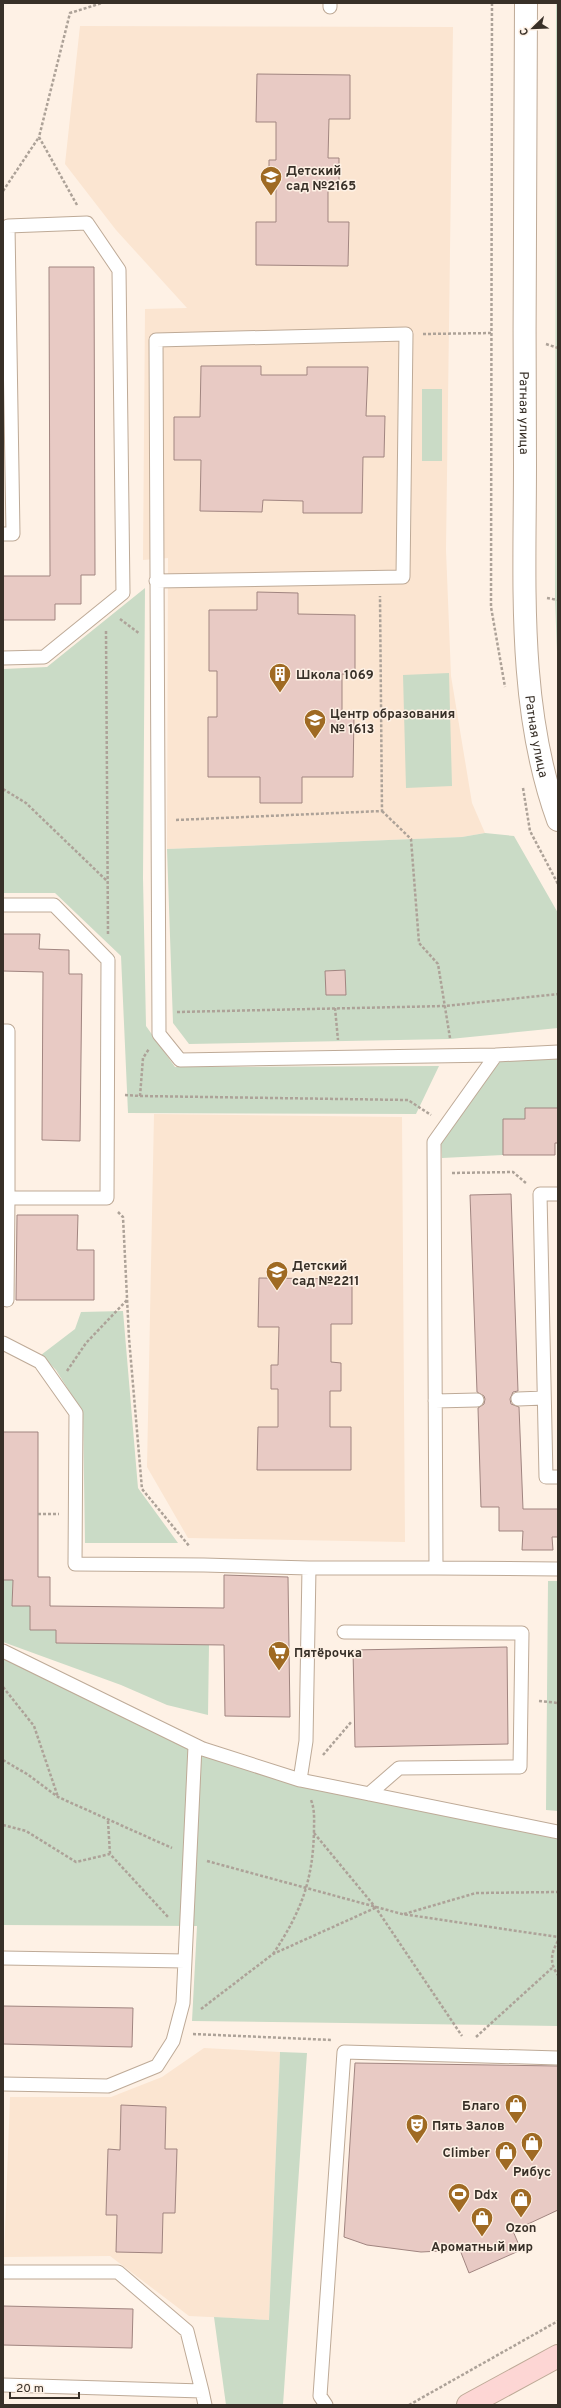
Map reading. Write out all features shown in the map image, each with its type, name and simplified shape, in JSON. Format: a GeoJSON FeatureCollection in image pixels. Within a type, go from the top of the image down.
{"type":"FeatureCollection","features":[{"type":"Feature","properties":{"kind":"street","name":"Ратная улица"},"geometry":{"type":"LineString","coordinates":[[526,3],[523,339],[525,596],[530,692],[539,753],[558,820]]}},
{"type":"Feature","properties":{"kind":"street"},"geometry":{"type":"LineString","coordinates":[[468,2405],[558,2356]]}},
{"type":"Feature","properties":{"kind":"lane"},"geometry":{"type":"LineString","coordinates":[[3,534],[13,534],[5,221],[87,223],[119,270],[123,593],[44,657],[3,658]]}},
{"type":"Feature","properties":{"kind":"lane"},"geometry":{"type":"LineString","coordinates":[[156,581],[403,577],[406,334],[156,340],[156,581],[156,648],[159,1034],[180,1060],[496,1056],[558,1052]]}},
{"type":"Feature","properties":{"kind":"lane"},"geometry":{"type":"LineString","coordinates":[[3,905],[54,905],[108,960],[107,1198],[8,1198]]}},
{"type":"Feature","properties":{"kind":"lane"},"geometry":{"type":"LineString","coordinates":[[3,1031],[8,1031],[7,1300]]}},
{"type":"Feature","properties":{"kind":"lane"},"geometry":{"type":"LineString","coordinates":[[436,1568],[434,1142],[496,1056]]}},
{"type":"Feature","properties":{"kind":"lane"},"geometry":{"type":"LineString","coordinates":[[558,1194],[540,1194],[546,1477],[558,1477]]}},
{"type":"Feature","properties":{"kind":"lane"},"geometry":{"type":"LineString","coordinates":[[3,1343],[40,1362],[76,1413],[75,1564],[204,1565],[309,1568],[558,1569]]}},
{"type":"Feature","properties":{"kind":"lane"},"geometry":{"type":"LineString","coordinates":[[518,1399],[544,1398]]}},
{"type":"Feature","properties":{"kind":"lane"},"geometry":{"type":"LineString","coordinates":[[435,1401],[478,1400]]}},
{"type":"Feature","properties":{"kind":"lane"},"geometry":{"type":"LineString","coordinates":[[300,1780],[306,1741],[309,1568]]}},
{"type":"Feature","properties":{"kind":"lane"},"geometry":{"type":"LineString","coordinates":[[344,1632],[522,1633],[520,1767],[399,1768],[369,1794]]}},
{"type":"Feature","properties":{"kind":"lane"},"geometry":{"type":"LineString","coordinates":[[3,1651],[196,1746],[300,1780],[558,1832]]}},
{"type":"Feature","properties":{"kind":"lane"},"geometry":{"type":"LineString","coordinates":[[3,2084],[108,2086],[157,2066],[173,2041],[183,2003],[196,1746]]}},
{"type":"Feature","properties":{"kind":"lane"},"geometry":{"type":"LineString","coordinates":[[3,1958],[185,1961]]}},
{"type":"Feature","properties":{"kind":"lane"},"geometry":{"type":"LineString","coordinates":[[326,2405],[320,2396],[344,2052],[558,2058]]}},
{"type":"Feature","properties":{"kind":"lane"},"geometry":{"type":"LineString","coordinates":[[3,2272],[118,2272],[187,2331],[205,2405]]}},
{"type":"Feature","properties":{"kind":"lane"},"geometry":{"type":"LineString","coordinates":[[3,2385],[202,2391]]}},
{"type":"Feature","properties":{"kind":"path"},"geometry":{"type":"LineString","coordinates":[[3,191],[39,137],[70,13],[102,3]]}},
{"type":"Feature","properties":{"kind":"path"},"geometry":{"type":"LineString","coordinates":[[492,3],[491,607],[506,692]]}},
{"type":"Feature","properties":{"kind":"path"},"geometry":{"type":"LineString","coordinates":[[39,137],[87,223]]}},
{"type":"Feature","properties":{"kind":"path"},"geometry":{"type":"LineString","coordinates":[[419,334],[492,333]]}},
{"type":"Feature","properties":{"kind":"path"},"geometry":{"type":"LineString","coordinates":[[380,577],[382,811],[410,839],[419,943],[438,964],[453,1056]]}},
{"type":"Feature","properties":{"kind":"path"},"geometry":{"type":"LineString","coordinates":[[106,607],[156,648]]}},
{"type":"Feature","properties":{"kind":"path"},"geometry":{"type":"LineString","coordinates":[[106,607],[108,960]]}},
{"type":"Feature","properties":{"kind":"path"},"geometry":{"type":"LineString","coordinates":[[522,784],[530,831],[558,884]]}},
{"type":"Feature","properties":{"kind":"path"},"geometry":{"type":"LineString","coordinates":[[3,789],[26,803],[107,882]]}},
{"type":"Feature","properties":{"kind":"path"},"geometry":{"type":"LineString","coordinates":[[157,821],[382,811]]}},
{"type":"Feature","properties":{"kind":"path"},"geometry":{"type":"LineString","coordinates":[[159,1012],[445,1006],[558,994]]}},
{"type":"Feature","properties":{"kind":"path"},"geometry":{"type":"LineString","coordinates":[[336,1008],[340,1058]]}},
{"type":"Feature","properties":{"kind":"path"},"geometry":{"type":"LineString","coordinates":[[140,1096],[143,1058]]}},
{"type":"Feature","properties":{"kind":"path"},"geometry":{"type":"LineString","coordinates":[[108,1093],[140,1096],[408,1100],[446,1125]]}},
{"type":"Feature","properties":{"kind":"path"},"geometry":{"type":"LineString","coordinates":[[434,1174],[513,1172],[540,1194]]}},
{"type":"Feature","properties":{"kind":"path"},"geometry":{"type":"LineString","coordinates":[[107,1198],[123,1217],[129,1338],[142,1489],[204,1565]]}},
{"type":"Feature","properties":{"kind":"path"},"geometry":{"type":"LineString","coordinates":[[57,1386],[86,1343],[128,1300]]}},
{"type":"Feature","properties":{"kind":"path"},"geometry":{"type":"LineString","coordinates":[[3,1687],[34,1726],[58,1797]]}},
{"type":"Feature","properties":{"kind":"path"},"geometry":{"type":"LineString","coordinates":[[273,1954],[291,1926],[307,1889],[314,1833],[314,1808],[300,1780],[352,1721]]}},
{"type":"Feature","properties":{"kind":"path"},"geometry":{"type":"LineString","coordinates":[[3,1760],[27,1774],[58,1797],[108,1821],[190,1856],[402,1914],[558,1937]]}},
{"type":"Feature","properties":{"kind":"path"},"geometry":{"type":"LineString","coordinates":[[108,1821],[110,1854],[186,1937]]}},
{"type":"Feature","properties":{"kind":"path"},"geometry":{"type":"LineString","coordinates":[[3,1825],[26,1831],[76,1862],[110,1854]]}},
{"type":"Feature","properties":{"kind":"path"},"geometry":{"type":"LineString","coordinates":[[314,1833],[376,1908],[463,2038]]}},
{"type":"Feature","properties":{"kind":"path"},"geometry":{"type":"LineString","coordinates":[[402,1914],[476,1893],[558,1892]]}},
{"type":"Feature","properties":{"kind":"path"},"geometry":{"type":"LineString","coordinates":[[196,2013],[273,1954],[376,1908]]}},
{"type":"Feature","properties":{"kind":"path"},"geometry":{"type":"LineString","coordinates":[[558,1941],[551,1953],[552,1968],[558,1975]]}},
{"type":"Feature","properties":{"kind":"path"},"geometry":{"type":"LineString","coordinates":[[473,2040],[552,1968]]}},
{"type":"Feature","properties":{"kind":"path"},"geometry":{"type":"LineString","coordinates":[[191,2034],[307,2039]]}},
{"type":"Feature","properties":{"kind":"path"},"geometry":{"type":"LineString","coordinates":[[409,2405],[558,2321]]}},
{"type":"Feature","properties":{"kind":"shaded area"},"geometry":{"type":"Polygon","coordinates":[[[80,26],[453,27],[446,550],[451,676],[472,803],[485,833],[462,837],[167,849],[168,558],[143,560],[145,309],[187,308],[116,230],[65,164],[80,26]]]}},
{"type":"Feature","properties":{"kind":"shaded area","name":"Детский сад №2211"},"geometry":{"type":"Polygon","coordinates":[[[154,1114],[402,1117],[405,1542],[188,1538],[147,1467],[154,1114]]]}},
{"type":"Feature","properties":{"kind":"shaded area"},"geometry":{"type":"Polygon","coordinates":[[[204,2048],[280,2052],[269,2320],[189,2316],[110,2256],[4,2257],[10,2097],[111,2097],[162,2077],[204,2048]]]}},
{"type":"Feature","properties":{"kind":"green space"},"geometry":{"type":"Polygon","coordinates":[[[556,3],[558,3],[558,678],[555,600],[556,3]]]}},
{"type":"Feature","properties":{"kind":"green space"},"geometry":{"type":"Polygon","coordinates":[[[422,389],[442,389],[442,461],[422,461],[422,389]]]}},
{"type":"Feature","properties":{"kind":"green space"},"geometry":{"type":"Polygon","coordinates":[[[145,588],[143,878],[146,1026],[175,1067],[439,1066],[416,1114],[128,1113],[121,956],[55,893],[3,893],[3,669],[47,667],[145,588]]]}},
{"type":"Feature","properties":{"kind":"green space"},"geometry":{"type":"Polygon","coordinates":[[[449,673],[452,786],[406,788],[403,675],[449,673]]]}},
{"type":"Feature","properties":{"kind":"green space"},"geometry":{"type":"Polygon","coordinates":[[[485,833],[514,836],[558,913],[558,1028],[450,1039],[189,1044],[173,1023],[167,849],[462,837],[485,833]]]}},
{"type":"Feature","properties":{"kind":"green space"},"geometry":{"type":"Polygon","coordinates":[[[558,1057],[558,1108],[525,1108],[525,1119],[503,1119],[503,1155],[442,1158],[441,1143],[500,1061],[558,1057]]]}},
{"type":"Feature","properties":{"kind":"green space"},"geometry":{"type":"Polygon","coordinates":[[[123,1311],[138,1488],[178,1543],[85,1543],[83,1413],[56,1370],[41,1355],[75,1329],[81,1312],[123,1311]]]}},
{"type":"Feature","properties":{"kind":"green space"},"geometry":{"type":"Polygon","coordinates":[[[3,1580],[13,1580],[12,1606],[30,1606],[30,1630],[56,1630],[56,1643],[209,1645],[208,1715],[167,1705],[121,1685],[3,1642],[3,1580]]]}},
{"type":"Feature","properties":{"kind":"green space"},"geometry":{"type":"Polygon","coordinates":[[[548,1581],[558,1581],[558,1811],[546,1810],[548,1581]]]}},
{"type":"Feature","properties":{"kind":"green space"},"geometry":{"type":"Polygon","coordinates":[[[3,1653],[94,1700],[291,1781],[558,1837],[558,2026],[192,2021],[197,1926],[3,1925],[3,1653]]]}},
{"type":"Feature","properties":{"kind":"green space"},"geometry":{"type":"Polygon","coordinates":[[[280,2052],[307,2053],[283,2405],[226,2405],[214,2317],[269,2320],[280,2052]]]}},
{"type":"Feature","properties":{"kind":"building","name":"Детский сад №2165"},"geometry":{"type":"Polygon","coordinates":[[[257,74],[350,75],[350,119],[329,119],[328,158],[339,158],[339,186],[328,186],[328,222],[349,222],[348,266],[256,265],[256,222],[276,222],[276,185],[269,184],[269,160],[276,160],[276,122],[256,122],[257,74]]]}},
{"type":"Feature","properties":{"kind":"building"},"geometry":{"type":"Polygon","coordinates":[[[49,267],[94,267],[95,575],[81,575],[81,604],[55,604],[55,620],[3,620],[3,576],[50,576],[49,267]]]}},
{"type":"Feature","properties":{"kind":"building"},"geometry":{"type":"Polygon","coordinates":[[[201,366],[261,366],[261,375],[307,375],[307,367],[368,367],[366,416],[385,416],[384,457],[363,457],[362,513],[303,513],[303,501],[263,500],[262,512],[200,511],[201,460],[174,460],[174,417],[200,417],[201,366]]]}},
{"type":"Feature","properties":{"kind":"building","name":"Школа 1069"},"geometry":{"type":"Polygon","coordinates":[[[257,592],[298,593],[298,614],[355,615],[355,674],[342,674],[342,715],[354,715],[353,777],[302,777],[302,803],[260,803],[260,777],[208,777],[208,717],[217,717],[217,671],[209,671],[209,610],[257,610],[257,592]]]}},
{"type":"Feature","properties":{"kind":"building"},"geometry":{"type":"Polygon","coordinates":[[[3,934],[40,934],[39,949],[69,950],[69,974],[82,974],[80,1141],[42,1140],[43,972],[3,971],[3,934]]]}},
{"type":"Feature","properties":{"kind":"building"},"geometry":{"type":"Polygon","coordinates":[[[345,970],[346,995],[326,995],[325,971],[345,970]]]}},
{"type":"Feature","properties":{"kind":"building"},"geometry":{"type":"Polygon","coordinates":[[[525,1108],[558,1108],[558,1143],[555,1143],[555,1155],[503,1155],[503,1119],[525,1119],[525,1108]]]}},
{"type":"Feature","properties":{"kind":"building"},"geometry":{"type":"Polygon","coordinates":[[[511,1194],[518,1391],[513,1392],[510,1399],[511,1404],[519,1407],[523,1509],[558,1509],[558,1537],[552,1537],[553,1550],[522,1550],[523,1531],[499,1531],[499,1507],[481,1507],[478,1408],[484,1404],[485,1399],[484,1396],[477,1392],[470,1195],[511,1194]]]}},
{"type":"Feature","properties":{"kind":"building"},"geometry":{"type":"Polygon","coordinates":[[[17,1215],[78,1215],[77,1250],[94,1250],[94,1300],[16,1300],[17,1215]]]}},
{"type":"Feature","properties":{"kind":"building"},"geometry":{"type":"Polygon","coordinates":[[[259,1278],[352,1279],[352,1324],[331,1324],[331,1362],[341,1363],[341,1391],[330,1391],[330,1427],[351,1427],[351,1470],[257,1470],[258,1427],[278,1427],[278,1389],[271,1389],[271,1365],[278,1365],[279,1327],[258,1327],[259,1278]]]}},
{"type":"Feature","properties":{"kind":"building"},"geometry":{"type":"Polygon","coordinates":[[[3,1432],[38,1432],[38,1577],[50,1577],[50,1606],[224,1608],[224,1575],[288,1577],[290,1717],[225,1716],[224,1645],[56,1643],[56,1630],[30,1630],[30,1606],[12,1606],[13,1580],[3,1580],[3,1432]]]}},
{"type":"Feature","properties":{"kind":"building"},"geometry":{"type":"Polygon","coordinates":[[[507,1647],[508,1744],[355,1747],[353,1650],[507,1647]]]}},
{"type":"Feature","properties":{"kind":"building"},"geometry":{"type":"Polygon","coordinates":[[[3,2006],[133,2008],[132,2047],[3,2044],[3,2006]]]}},
{"type":"Feature","properties":{"kind":"building"},"geometry":{"type":"Polygon","coordinates":[[[355,2063],[558,2066],[558,2210],[513,2231],[521,2250],[469,2273],[460,2250],[421,2252],[367,2245],[344,2237],[355,2063]]]}},
{"type":"Feature","properties":{"kind":"building"},"geometry":{"type":"Polygon","coordinates":[[[121,2105],[166,2107],[165,2149],[177,2149],[175,2213],[163,2213],[162,2253],[116,2252],[117,2215],[106,2215],[108,2149],[120,2150],[121,2105]]]}},
{"type":"Feature","properties":{"kind":"building"},"geometry":{"type":"Polygon","coordinates":[[[3,2306],[133,2309],[132,2348],[3,2345],[3,2306]]]}},
{"type":"Feature","properties":{"kind":"place","name":"Детский сад №2165"},"geometry":{"type":"Point","coordinates":[271,196]}},
{"type":"Feature","properties":{"kind":"place","name":"Школа 1069"},"geometry":{"type":"Point","coordinates":[280,694]}},
{"type":"Feature","properties":{"kind":"place","name":"Центр образования № 1613"},"geometry":{"type":"Point","coordinates":[315,740]}},
{"type":"Feature","properties":{"kind":"place","name":"Детский сад №2211"},"geometry":{"type":"Point","coordinates":[277,1292]}},
{"type":"Feature","properties":{"kind":"place","name":"Пятёрочка"},"geometry":{"type":"Point","coordinates":[279,1672]}},
{"type":"Feature","properties":{"kind":"place","name":"Благо"},"geometry":{"type":"Point","coordinates":[516,2124]}},
{"type":"Feature","properties":{"kind":"place","name":"Пять Залов"},"geometry":{"type":"Point","coordinates":[417,2144]}},
{"type":"Feature","properties":{"kind":"place","name":"Рибус"},"geometry":{"type":"Point","coordinates":[532,2162]}},
{"type":"Feature","properties":{"kind":"place","name":"Climber"},"geometry":{"type":"Point","coordinates":[506,2172]}},
{"type":"Feature","properties":{"kind":"place","name":"Ddx"},"geometry":{"type":"Point","coordinates":[459,2214]}},
{"type":"Feature","properties":{"kind":"place","name":"Ozon"},"geometry":{"type":"Point","coordinates":[521,2218]}},
{"type":"Feature","properties":{"kind":"place","name":"Ароматный мир"},"geometry":{"type":"Point","coordinates":[482,2238]}}]}
